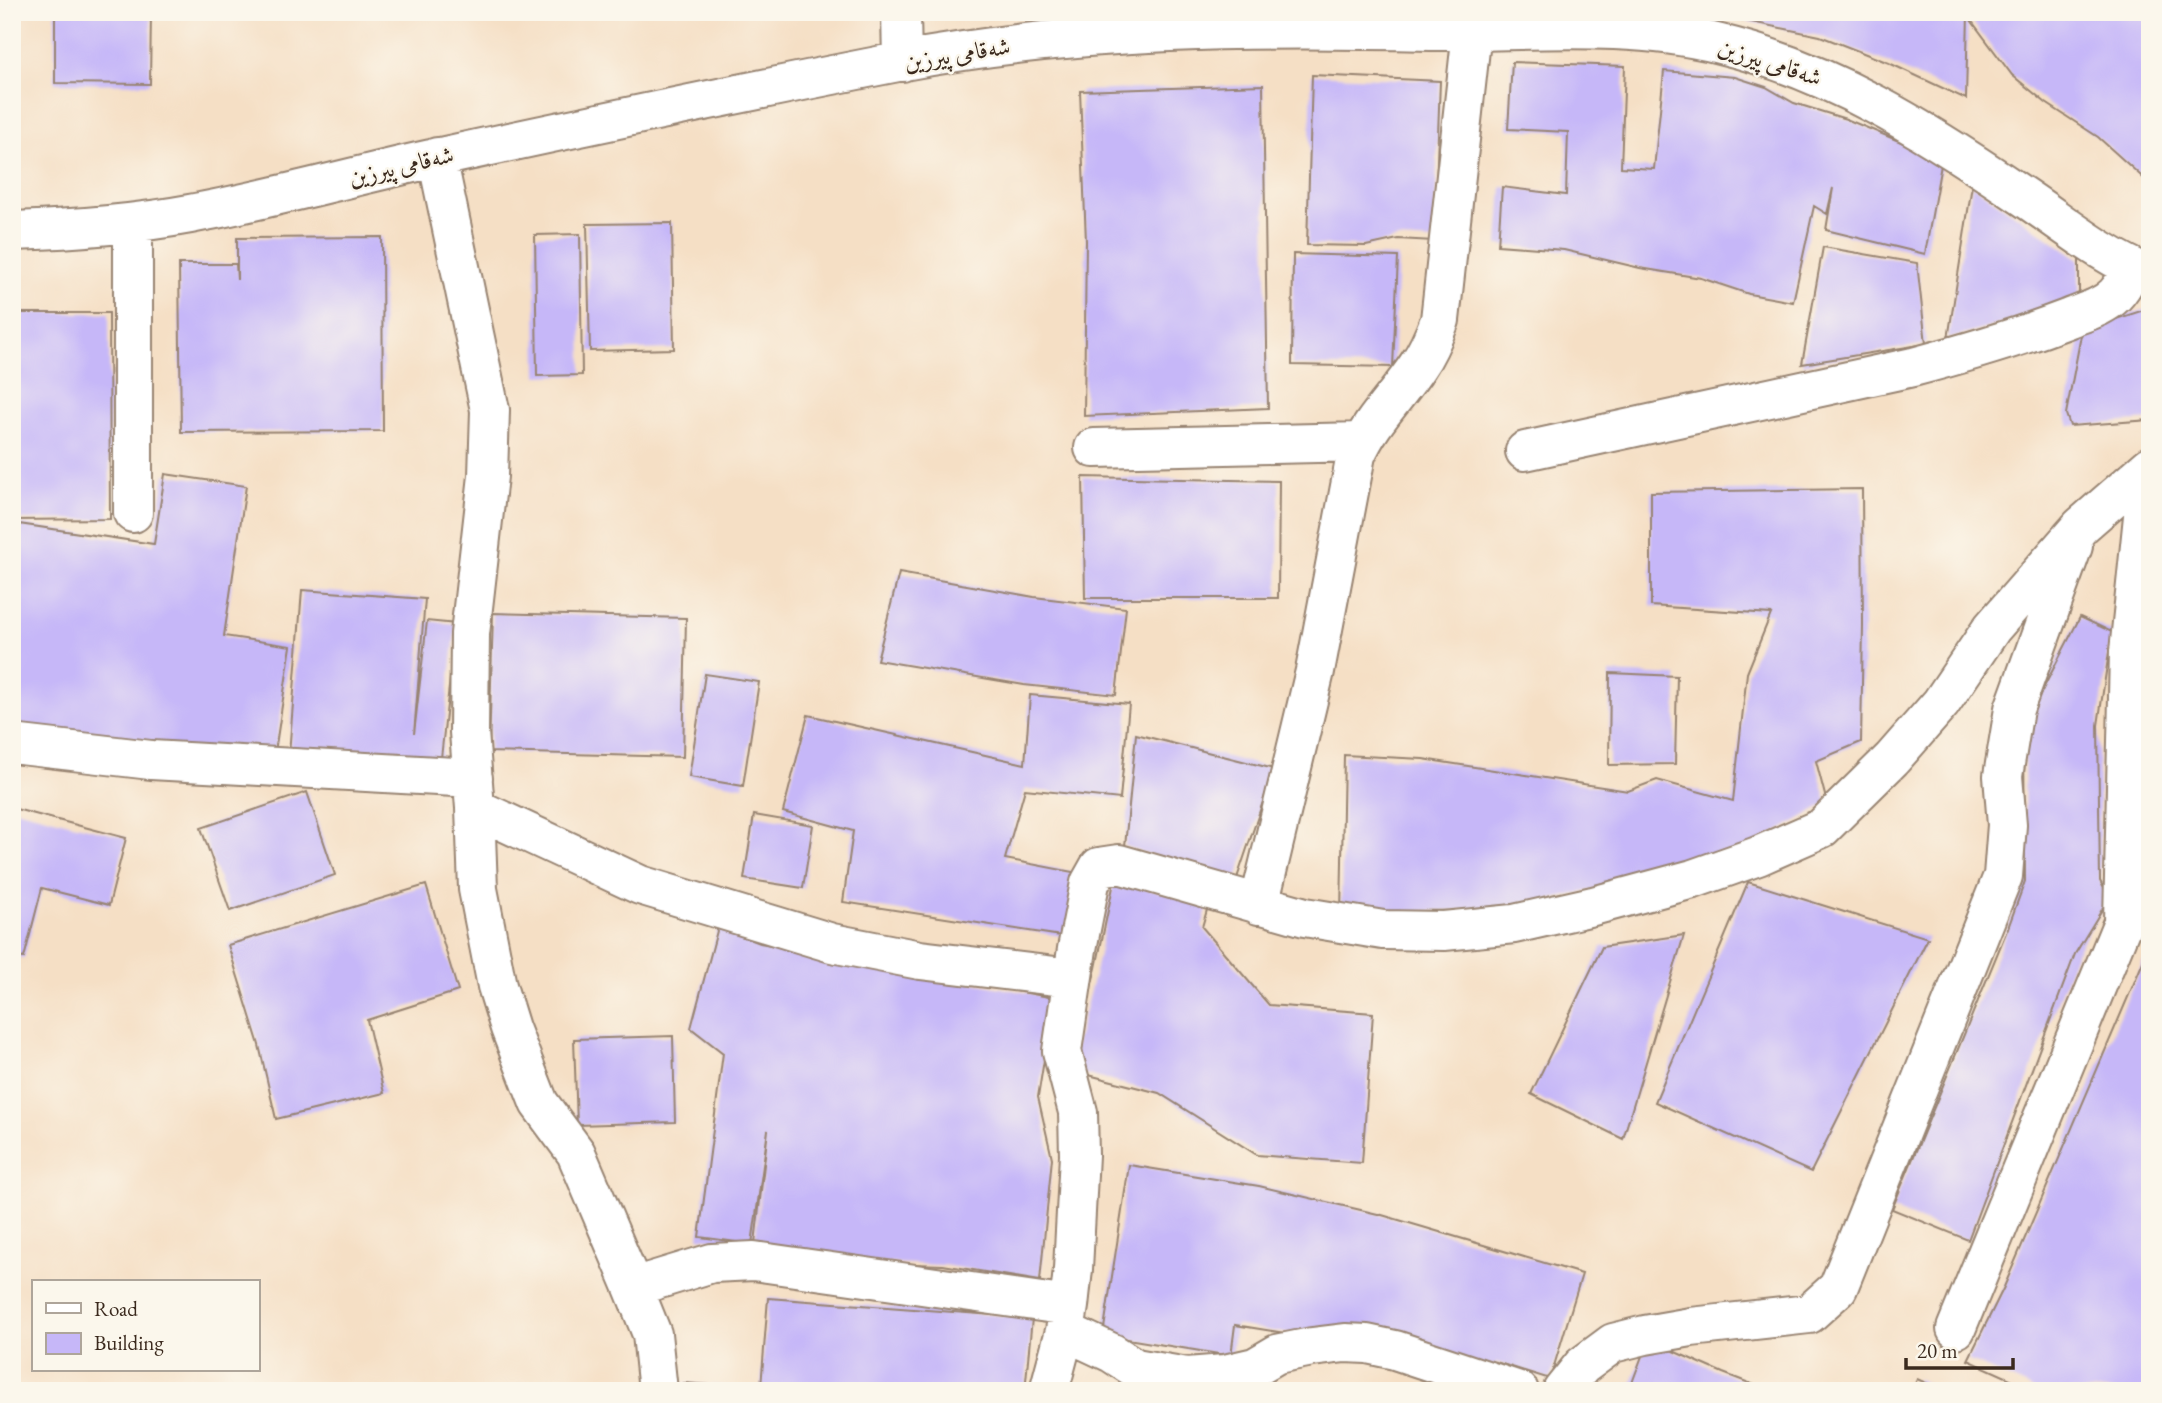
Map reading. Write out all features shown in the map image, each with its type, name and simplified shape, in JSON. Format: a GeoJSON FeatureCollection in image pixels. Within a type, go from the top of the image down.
{"type":"FeatureCollection","features":[{"type":"Feature","properties":{"kind":"street"},"geometry":{"type":"LineString","coordinates":[[901,12],[902,62]]}},
{"type":"Feature","properties":{"kind":"street","name":"شەقامی پیرزین"},"geometry":{"type":"LineString","coordinates":[[12,231],[133,223],[229,206],[437,158],[902,62],[1055,39],[1133,32],[1355,21],[1472,31],[1588,29],[1647,23],[1791,64],[1855,93],[1915,126],[2085,240],[2141,271]]}},
{"type":"Feature","properties":{"kind":"street"},"geometry":{"type":"LineString","coordinates":[[1259,905],[1312,685],[1352,468],[1372,424],[1418,366],[1431,344],[1440,320],[1472,31]]}},
{"type":"Feature","properties":{"kind":"street"},"geometry":{"type":"LineString","coordinates":[[437,158],[490,410],[488,477],[470,634],[469,732],[478,889],[497,986],[510,1028],[539,1103],[576,1153],[633,1287],[652,1334],[658,1391]]}},
{"type":"Feature","properties":{"kind":"street"},"geometry":{"type":"LineString","coordinates":[[133,223],[134,513]]}},
{"type":"Feature","properties":{"kind":"street"},"geometry":{"type":"LineString","coordinates":[[1525,451],[1900,370],[1973,351],[2103,304],[2116,295],[2125,282],[2141,271]]}},
{"type":"Feature","properties":{"kind":"street"},"geometry":{"type":"LineString","coordinates":[[1094,448],[1362,442]]}},
{"type":"Feature","properties":{"kind":"street"},"geometry":{"type":"LineString","coordinates":[[1049,1391],[1067,1318],[1079,1155],[1078,1112],[1062,1051],[1072,978],[1090,883],[1100,867],[1119,864],[1305,917],[1383,930],[1444,931],[1514,924],[1593,906],[1693,879],[1758,856],[1822,828],[1892,760],[1941,703],[1992,628],[2081,526],[2149,467]]}},
{"type":"Feature","properties":{"kind":"street"},"geometry":{"type":"LineString","coordinates":[[1956,1329],[2136,927],[2129,652],[2149,467]]}},
{"type":"Feature","properties":{"kind":"street"},"geometry":{"type":"LineString","coordinates":[[1562,1391],[1582,1366],[1614,1343],[1691,1327],[1809,1314],[1838,1288],[2003,876],[2007,825],[2003,776],[2014,709],[2081,526]]}},
{"type":"Feature","properties":{"kind":"street"},"geometry":{"type":"LineString","coordinates":[[12,744],[474,793],[640,885],[832,943],[920,960],[1072,978]]}},
{"type":"Feature","properties":{"kind":"street"},"geometry":{"type":"LineString","coordinates":[[633,1287],[712,1263],[754,1261],[1067,1318],[1135,1368],[1187,1377],[1224,1374],[1255,1367],[1276,1354],[1345,1343],[1395,1350],[1519,1391]]}},
{"type":"Feature","properties":{"kind":"building"},"geometry":{"type":"Polygon","coordinates":[[[55,12],[151,12],[150,84],[55,83],[55,12]]]}},
{"type":"Feature","properties":{"kind":"building"},"geometry":{"type":"Polygon","coordinates":[[[1697,12],[1968,12],[1966,99],[1889,63],[1820,36],[1697,12]]]}},
{"type":"Feature","properties":{"kind":"building"},"geometry":{"type":"Polygon","coordinates":[[[1971,12],[2150,12],[2150,184],[2098,137],[2046,103],[2012,75],[1968,16],[1971,12]]]}},
{"type":"Feature","properties":{"kind":"building"},"geometry":{"type":"Polygon","coordinates":[[[1512,62],[1625,66],[1621,167],[1654,169],[1664,71],[1735,77],[1766,87],[1794,103],[1846,119],[1942,159],[1925,254],[1826,230],[1833,188],[1827,214],[1814,206],[1793,302],[1749,294],[1701,278],[1640,268],[1564,250],[1498,245],[1502,187],[1566,195],[1568,132],[1508,129],[1512,62]]]}},
{"type":"Feature","properties":{"kind":"building"},"geometry":{"type":"Polygon","coordinates":[[[1312,75],[1440,81],[1434,241],[1398,239],[1366,246],[1307,245],[1312,75]]]}},
{"type":"Feature","properties":{"kind":"building"},"geometry":{"type":"Polygon","coordinates":[[[1263,85],[1268,408],[1084,416],[1086,241],[1080,91],[1263,85]]]}},
{"type":"Feature","properties":{"kind":"building"},"geometry":{"type":"Polygon","coordinates":[[[1972,185],[2079,259],[2079,302],[1948,339],[1972,185]]]}},
{"type":"Feature","properties":{"kind":"building"},"geometry":{"type":"Polygon","coordinates":[[[672,223],[674,349],[590,351],[587,224],[672,223]]]}},
{"type":"Feature","properties":{"kind":"building"},"geometry":{"type":"Polygon","coordinates":[[[580,234],[582,375],[537,376],[535,235],[580,234]]]}},
{"type":"Feature","properties":{"kind":"building"},"geometry":{"type":"Polygon","coordinates":[[[382,237],[383,431],[181,432],[179,264],[236,264],[237,280],[237,238],[382,237]]]}},
{"type":"Feature","properties":{"kind":"building"},"geometry":{"type":"Polygon","coordinates":[[[1823,247],[1917,263],[1926,344],[1802,364],[1823,247]]]}},
{"type":"Feature","properties":{"kind":"building"},"geometry":{"type":"Polygon","coordinates":[[[1293,254],[1398,257],[1393,367],[1292,365],[1293,254]]]}},
{"type":"Feature","properties":{"kind":"building"},"geometry":{"type":"Polygon","coordinates":[[[2150,308],[2150,420],[2070,426],[2066,414],[2082,330],[2150,308]]]}},
{"type":"Feature","properties":{"kind":"building"},"geometry":{"type":"Polygon","coordinates":[[[12,313],[109,313],[110,519],[12,520],[12,313]]]}},
{"type":"Feature","properties":{"kind":"building"},"geometry":{"type":"Polygon","coordinates":[[[165,474],[246,486],[224,636],[291,646],[273,765],[12,726],[12,523],[154,544],[165,474]]]}},
{"type":"Feature","properties":{"kind":"building"},"geometry":{"type":"Polygon","coordinates":[[[1083,477],[1279,481],[1278,598],[1085,598],[1083,477]]]}},
{"type":"Feature","properties":{"kind":"building"},"geometry":{"type":"Polygon","coordinates":[[[1862,489],[1861,742],[1816,761],[1827,803],[1734,857],[1507,910],[1341,915],[1344,755],[1423,759],[1628,791],[1657,780],[1733,801],[1747,673],[1771,614],[1651,606],[1651,492],[1862,489]]]}},
{"type":"Feature","properties":{"kind":"building"},"geometry":{"type":"Polygon","coordinates":[[[899,573],[1034,597],[1126,608],[1116,695],[1024,685],[877,660],[899,573]]]}},
{"type":"Feature","properties":{"kind":"building"},"geometry":{"type":"Polygon","coordinates":[[[302,590],[425,599],[414,734],[427,621],[456,624],[440,767],[289,754],[302,590]]]}},
{"type":"Feature","properties":{"kind":"building"},"geometry":{"type":"Polygon","coordinates":[[[493,613],[686,618],[683,757],[489,752],[493,613]]]}},
{"type":"Feature","properties":{"kind":"building"},"geometry":{"type":"Polygon","coordinates":[[[2080,617],[2112,632],[2098,725],[2100,881],[2109,898],[2075,954],[1968,1240],[1892,1209],[2025,881],[2024,726],[2080,617]]]}},
{"type":"Feature","properties":{"kind":"building"},"geometry":{"type":"Polygon","coordinates":[[[1610,673],[1677,676],[1675,764],[1609,765],[1610,673]]]}},
{"type":"Feature","properties":{"kind":"building"},"geometry":{"type":"Polygon","coordinates":[[[705,674],[759,682],[743,786],[689,777],[705,674]]]}},
{"type":"Feature","properties":{"kind":"building"},"geometry":{"type":"Polygon","coordinates":[[[1030,695],[1129,704],[1120,799],[1025,789],[1005,859],[1083,874],[1068,937],[843,902],[853,831],[783,812],[808,715],[1025,764],[1030,695]]]}},
{"type":"Feature","properties":{"kind":"building"},"geometry":{"type":"Polygon","coordinates":[[[2150,730],[2148,911],[2141,856],[2150,730]]]}},
{"type":"Feature","properties":{"kind":"building"},"geometry":{"type":"Polygon","coordinates":[[[1136,734],[1274,769],[1235,884],[1125,846],[1136,734]]]}},
{"type":"Feature","properties":{"kind":"building"},"geometry":{"type":"Polygon","coordinates":[[[307,792],[335,875],[230,911],[201,828],[307,792]]]}},
{"type":"Feature","properties":{"kind":"building"},"geometry":{"type":"Polygon","coordinates":[[[12,808],[126,838],[109,905],[42,888],[24,958],[12,956],[12,808]]]}},
{"type":"Feature","properties":{"kind":"building"},"geometry":{"type":"Polygon","coordinates":[[[754,815],[813,825],[803,888],[744,879],[754,815]]]}},
{"type":"Feature","properties":{"kind":"building"},"geometry":{"type":"Polygon","coordinates":[[[1114,882],[1209,903],[1202,927],[1269,1005],[1373,1013],[1362,1163],[1257,1155],[1159,1093],[1069,1070],[1096,968],[1114,882]]]}},
{"type":"Feature","properties":{"kind":"building"},"geometry":{"type":"Polygon","coordinates":[[[1748,882],[1928,938],[1811,1172],[1655,1102],[1748,882]]]}},
{"type":"Feature","properties":{"kind":"building"},"geometry":{"type":"Polygon","coordinates":[[[426,885],[458,991],[367,1020],[384,1093],[276,1119],[259,1045],[228,945],[426,885]]]}},
{"type":"Feature","properties":{"kind":"building"},"geometry":{"type":"Polygon","coordinates":[[[718,927],[760,943],[1054,998],[1038,1097],[1052,1158],[1040,1281],[943,1265],[754,1252],[768,1130],[752,1244],[699,1237],[723,1053],[691,1028],[718,927]]]}},
{"type":"Feature","properties":{"kind":"building"},"geometry":{"type":"Polygon","coordinates":[[[1684,935],[1623,1139],[1531,1094],[1602,947],[1684,935]]]}},
{"type":"Feature","properties":{"kind":"building"},"geometry":{"type":"Polygon","coordinates":[[[2146,955],[2150,956],[2150,1391],[2037,1391],[1968,1360],[2004,1287],[2146,955]]]}},
{"type":"Feature","properties":{"kind":"building"},"geometry":{"type":"Polygon","coordinates":[[[673,1036],[675,1122],[577,1125],[574,1039],[673,1036]]]}},
{"type":"Feature","properties":{"kind":"building"},"geometry":{"type":"Polygon","coordinates":[[[1129,1165],[1259,1186],[1382,1215],[1582,1274],[1550,1379],[1496,1362],[1494,1367],[1235,1325],[1231,1356],[1103,1335],[1129,1165]]]}},
{"type":"Feature","properties":{"kind":"building"},"geometry":{"type":"Polygon","coordinates":[[[768,1298],[1032,1318],[1025,1391],[790,1391],[761,1387],[768,1298]]]}},
{"type":"Feature","properties":{"kind":"building"},"geometry":{"type":"Polygon","coordinates":[[[1648,1340],[1723,1373],[1770,1391],[1629,1391],[1648,1340]]]}},
{"type":"Feature","properties":{"kind":"building"},"geometry":{"type":"Polygon","coordinates":[[[1917,1379],[1944,1391],[1912,1391],[1917,1379]]]}},
{"type":"Feature","properties":{"kind":"building"},"geometry":{"type":"Polygon","coordinates":[[[684,1383],[761,1389],[761,1391],[683,1391],[684,1383]]]}}]}
